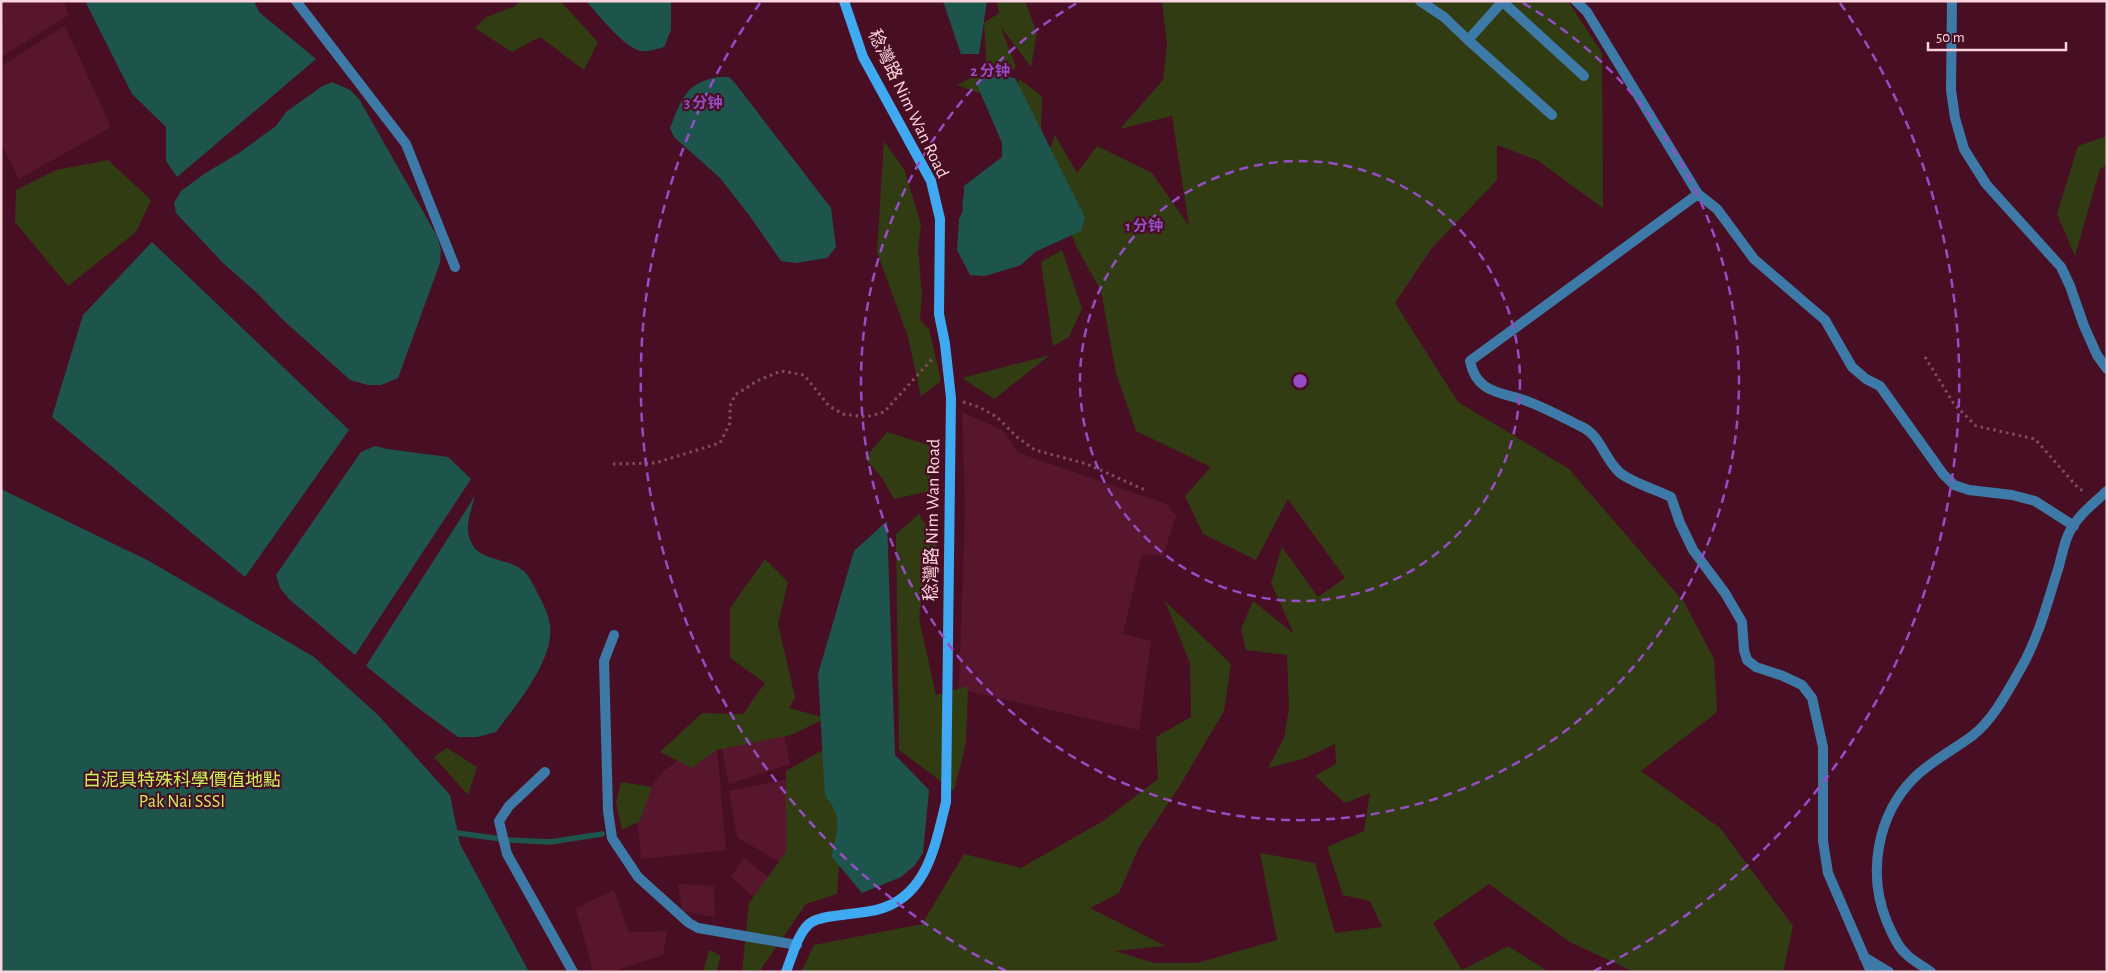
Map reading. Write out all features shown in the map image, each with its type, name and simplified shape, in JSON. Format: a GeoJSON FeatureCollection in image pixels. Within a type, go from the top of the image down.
{"type":"FeatureCollection","features":[{"type":"Feature","properties":{"kind":"street","name":"稔灣路 Nim Wan Road"},"geometry":{"type":"LineString","coordinates":[[786,972],[803,932],[810,923],[827,918],[877,910],[903,899],[925,873],[934,851],[946,802],[951,398],[945,344],[939,314],[940,219],[931,181],[863,57],[844,1]]}},
{"type":"Feature","properties":{"kind":"lane"},"geometry":{"type":"LineString","coordinates":[[296,1],[406,144],[455,267]]}},
{"type":"Feature","properties":{"kind":"lane"},"geometry":{"type":"LineString","coordinates":[[1420,1],[1444,17],[1552,115]]}},
{"type":"Feature","properties":{"kind":"lane"},"geometry":{"type":"LineString","coordinates":[[1576,1],[1587,12],[1698,194],[1717,209],[1754,259],[1825,320],[1852,367],[1866,379],[1880,386],[1943,474],[1954,485],[1969,490],[2035,501],[2074,526]]}},
{"type":"Feature","properties":{"kind":"lane"},"geometry":{"type":"LineString","coordinates":[[1952,1],[1950,90],[1964,150],[1986,184],[2061,267],[2084,326],[2097,355],[2107,370]]}},
{"type":"Feature","properties":{"kind":"lane"},"geometry":{"type":"LineString","coordinates":[[1468,40],[1503,2],[1584,76]]}},
{"type":"Feature","properties":{"kind":"lane"},"geometry":{"type":"LineString","coordinates":[[1698,194],[1470,361],[1472,373],[1483,385],[1500,395],[1524,400],[1586,428],[1595,436],[1612,465],[1621,474],[1671,496],[1680,523],[1693,550],[1725,593],[1742,622],[1744,650],[1747,660],[1756,668],[1783,676],[1802,685],[1812,698],[1823,747],[1823,841],[1828,873],[1871,972]]}},
{"type":"Feature","properties":{"kind":"lane"},"geometry":{"type":"LineString","coordinates":[[1931,972],[1906,954],[1893,937],[1882,910],[1876,878],[1879,843],[1885,820],[1898,797],[1914,778],[1974,734],[1990,716],[2009,689],[2031,648],[2041,623],[2069,533],[2081,515],[2107,491]]}},
{"type":"Feature","properties":{"kind":"lane"},"geometry":{"type":"LineString","coordinates":[[614,635],[604,661],[608,811],[612,838],[638,877],[689,923],[698,928],[797,945]]}},
{"type":"Feature","properties":{"kind":"lane"},"geometry":{"type":"LineString","coordinates":[[545,772],[508,806],[499,821],[507,854],[573,972]]}},
{"type":"Feature","properties":{"kind":"lane"},"geometry":{"type":"LineString","coordinates":[[1864,957],[1889,972]]}},
{"type":"Feature","properties":{"kind":"path"},"geometry":{"type":"LineString","coordinates":[[613,464],[655,463],[720,443],[730,423],[730,406],[736,395],[757,381],[781,371],[804,374],[829,406],[842,414],[866,417],[884,412],[945,344]]}},
{"type":"Feature","properties":{"kind":"path"},"geometry":{"type":"LineString","coordinates":[[1925,356],[1954,404],[1976,426],[2035,440],[2079,489],[2093,496]]}},
{"type":"Feature","properties":{"kind":"path"},"geometry":{"type":"LineString","coordinates":[[951,398],[979,407],[997,417],[1035,450],[1087,464],[1146,490]]}},
{"type":"Feature","properties":{"kind":"shaded area"},"geometry":{"type":"Polygon","coordinates":[[[3,1],[63,1],[69,15],[1,57],[3,1]]]}},
{"type":"Feature","properties":{"kind":"shaded area"},"geometry":{"type":"Polygon","coordinates":[[[85,1],[254,1],[259,12],[316,59],[177,177],[166,161],[166,127],[132,94],[85,1]]]}},
{"type":"Feature","properties":{"kind":"shaded area"},"geometry":{"type":"Polygon","coordinates":[[[521,1],[560,1],[598,42],[584,70],[540,37],[512,52],[475,28],[486,17],[513,7],[521,1]]]}},
{"type":"Feature","properties":{"kind":"shaded area"},"geometry":{"type":"Polygon","coordinates":[[[586,1],[671,1],[671,30],[664,47],[647,51],[634,49],[612,30],[586,1]]]}},
{"type":"Feature","properties":{"kind":"shaded area"},"geometry":{"type":"Polygon","coordinates":[[[943,1],[987,1],[979,54],[961,54],[943,1]]]}},
{"type":"Feature","properties":{"kind":"shaded area"},"geometry":{"type":"Polygon","coordinates":[[[997,1],[1025,1],[1037,33],[1031,67],[1001,27],[1016,67],[979,93],[957,85],[987,70],[984,23],[999,13],[997,1]]]}},
{"type":"Feature","properties":{"kind":"shaded area"},"geometry":{"type":"Polygon","coordinates":[[[1162,1],[1568,1],[1602,53],[1603,208],[1537,160],[1497,145],[1497,180],[1431,249],[1395,303],[1458,402],[1569,469],[1684,602],[1714,659],[1717,712],[1641,771],[1720,828],[1793,926],[1783,972],[1634,972],[1570,942],[1489,884],[1433,923],[1462,970],[1508,946],[1549,972],[801,972],[814,945],[922,924],[964,854],[1021,868],[1103,821],[1158,779],[1156,737],[1191,717],[1190,663],[1165,601],[1231,664],[1224,711],[1179,787],[1139,847],[1119,893],[1090,908],[1165,946],[1115,951],[1154,963],[1197,963],[1277,940],[1260,853],[1315,863],[1335,933],[1382,927],[1370,901],[1343,895],[1327,847],[1364,831],[1370,793],[1345,803],[1315,776],[1336,764],[1335,744],[1305,758],[1268,768],[1284,738],[1289,708],[1287,655],[1246,650],[1241,629],[1253,601],[1294,634],[1271,583],[1282,547],[1318,597],[1345,578],[1288,499],[1256,560],[1203,534],[1185,496],[1211,467],[1136,431],[1116,373],[1101,291],[1077,248],[1044,166],[1055,135],[1077,173],[1097,146],[1152,173],[1189,226],[1172,116],[1120,129],[1163,80],[1167,46],[1162,1]]]}},
{"type":"Feature","properties":{"kind":"shaded area"},"geometry":{"type":"Polygon","coordinates":[[[65,26],[111,127],[19,179],[1,143],[1,66],[65,26]]]}},
{"type":"Feature","properties":{"kind":"shaded area"},"geometry":{"type":"Polygon","coordinates":[[[995,75],[1015,78],[1085,217],[1081,231],[1035,252],[1021,265],[985,276],[970,275],[957,250],[959,219],[963,210],[964,186],[1002,157],[1002,143],[977,85],[983,78],[995,75]]]}},
{"type":"Feature","properties":{"kind":"shaded area"},"geometry":{"type":"Polygon","coordinates":[[[718,77],[729,77],[735,83],[831,208],[836,247],[827,258],[796,263],[781,261],[720,178],[674,137],[670,128],[686,94],[698,83],[718,77]]]}},
{"type":"Feature","properties":{"kind":"shaded area"},"geometry":{"type":"Polygon","coordinates":[[[1019,79],[1042,96],[1041,135],[1007,127],[1019,79]]]}},
{"type":"Feature","properties":{"kind":"shaded area"},"geometry":{"type":"Polygon","coordinates":[[[332,82],[350,90],[359,99],[437,236],[441,250],[440,263],[398,378],[381,385],[368,385],[350,380],[223,263],[176,213],[174,203],[181,191],[204,174],[239,153],[276,126],[286,112],[321,87],[332,82]]]}},
{"type":"Feature","properties":{"kind":"shaded area"},"geometry":{"type":"Polygon","coordinates":[[[2107,136],[2107,165],[2100,169],[2075,256],[2057,214],[2078,146],[2107,136]]]}},
{"type":"Feature","properties":{"kind":"shaded area"},"geometry":{"type":"Polygon","coordinates":[[[884,141],[904,169],[921,224],[918,248],[922,295],[920,320],[929,329],[941,381],[921,396],[908,337],[877,252],[884,141]]]}},
{"type":"Feature","properties":{"kind":"shaded area"},"geometry":{"type":"Polygon","coordinates":[[[108,160],[151,200],[136,232],[68,286],[15,222],[16,190],[56,170],[108,160]]]}},
{"type":"Feature","properties":{"kind":"shaded area"},"geometry":{"type":"Polygon","coordinates":[[[152,242],[349,430],[245,577],[52,417],[83,315],[152,242]]]}},
{"type":"Feature","properties":{"kind":"shaded area"},"geometry":{"type":"Polygon","coordinates":[[[1062,250],[1082,309],[1069,337],[1053,346],[1041,262],[1062,250]]]}},
{"type":"Feature","properties":{"kind":"shaded area"},"geometry":{"type":"Polygon","coordinates":[[[1050,355],[994,399],[962,378],[1050,355]]]}},
{"type":"Feature","properties":{"kind":"shaded area"},"geometry":{"type":"Polygon","coordinates":[[[962,412],[1002,430],[1019,453],[1166,504],[1176,516],[1163,556],[1142,554],[1123,634],[1151,641],[1139,730],[959,689],[965,510],[962,412]]]}},
{"type":"Feature","properties":{"kind":"shaded area"},"geometry":{"type":"Polygon","coordinates":[[[887,432],[931,446],[930,491],[894,499],[882,478],[865,458],[887,432]]]}},
{"type":"Feature","properties":{"kind":"shaded area"},"geometry":{"type":"Polygon","coordinates":[[[375,446],[448,457],[471,479],[355,655],[289,599],[280,588],[276,575],[361,452],[375,446]]]}},
{"type":"Feature","properties":{"kind":"shaded area","name":"白泥具特殊科學價值地點 Pak Nai SSSI"},"geometry":{"type":"Polygon","coordinates":[[[1,489],[149,561],[314,657],[378,715],[450,795],[460,844],[529,972],[1,972],[1,489]]]}},
{"type":"Feature","properties":{"kind":"shaded area"},"geometry":{"type":"Polygon","coordinates":[[[475,496],[468,526],[469,538],[472,544],[481,554],[515,565],[526,574],[547,613],[550,626],[550,640],[540,668],[532,682],[496,732],[477,737],[458,737],[366,666],[475,496]]]}},
{"type":"Feature","properties":{"kind":"shaded area"},"geometry":{"type":"Polygon","coordinates":[[[919,514],[937,545],[925,565],[919,619],[936,695],[968,686],[966,743],[954,791],[899,750],[896,534],[919,514]]]}},
{"type":"Feature","properties":{"kind":"shaded area"},"geometry":{"type":"Polygon","coordinates":[[[887,521],[895,755],[929,790],[923,853],[915,865],[901,877],[862,893],[831,856],[836,839],[837,817],[831,803],[825,796],[818,674],[854,551],[887,521]]]}},
{"type":"Feature","properties":{"kind":"shaded area"},"geometry":{"type":"Polygon","coordinates":[[[765,559],[788,582],[778,624],[795,697],[789,708],[826,718],[791,735],[716,750],[692,768],[660,752],[702,713],[743,714],[765,683],[730,658],[730,608],[765,559]]]}},
{"type":"Feature","properties":{"kind":"shaded area"},"geometry":{"type":"Polygon","coordinates":[[[783,730],[790,764],[729,784],[721,743],[783,730]]]}},
{"type":"Feature","properties":{"kind":"shaded area"},"geometry":{"type":"Polygon","coordinates":[[[716,738],[726,850],[641,859],[637,815],[644,795],[664,771],[686,754],[716,738]]]}},
{"type":"Feature","properties":{"kind":"shaded area"},"geometry":{"type":"Polygon","coordinates":[[[828,747],[844,801],[837,894],[806,904],[759,972],[742,972],[749,903],[786,852],[786,771],[828,747]]]}},
{"type":"Feature","properties":{"kind":"shaded area"},"geometry":{"type":"Polygon","coordinates":[[[447,748],[477,767],[468,795],[434,757],[447,748]]]}},
{"type":"Feature","properties":{"kind":"shaded area"},"geometry":{"type":"Polygon","coordinates":[[[798,777],[784,865],[737,837],[729,791],[798,777]]]}},
{"type":"Feature","properties":{"kind":"shaded area"},"geometry":{"type":"Polygon","coordinates":[[[621,782],[652,787],[640,821],[622,830],[616,802],[621,782]]]}},
{"type":"Feature","properties":{"kind":"shaded area"},"geometry":{"type":"Polygon","coordinates":[[[744,858],[780,886],[763,906],[731,877],[744,858]]]}},
{"type":"Feature","properties":{"kind":"shaded area"},"geometry":{"type":"Polygon","coordinates":[[[678,884],[714,886],[715,917],[682,911],[678,884]]]}},
{"type":"Feature","properties":{"kind":"shaded area"},"geometry":{"type":"Polygon","coordinates":[[[614,890],[629,932],[667,931],[663,955],[611,972],[593,972],[576,908],[614,890]]]}},
{"type":"Feature","properties":{"kind":"shaded area"},"geometry":{"type":"Polygon","coordinates":[[[709,950],[721,956],[716,972],[703,972],[709,950]]]}},
{"type":"Feature","properties":{"kind":"waterway"},"geometry":{"type":"LineString","coordinates":[[450,832],[509,840],[550,842],[602,834]]}}]}
